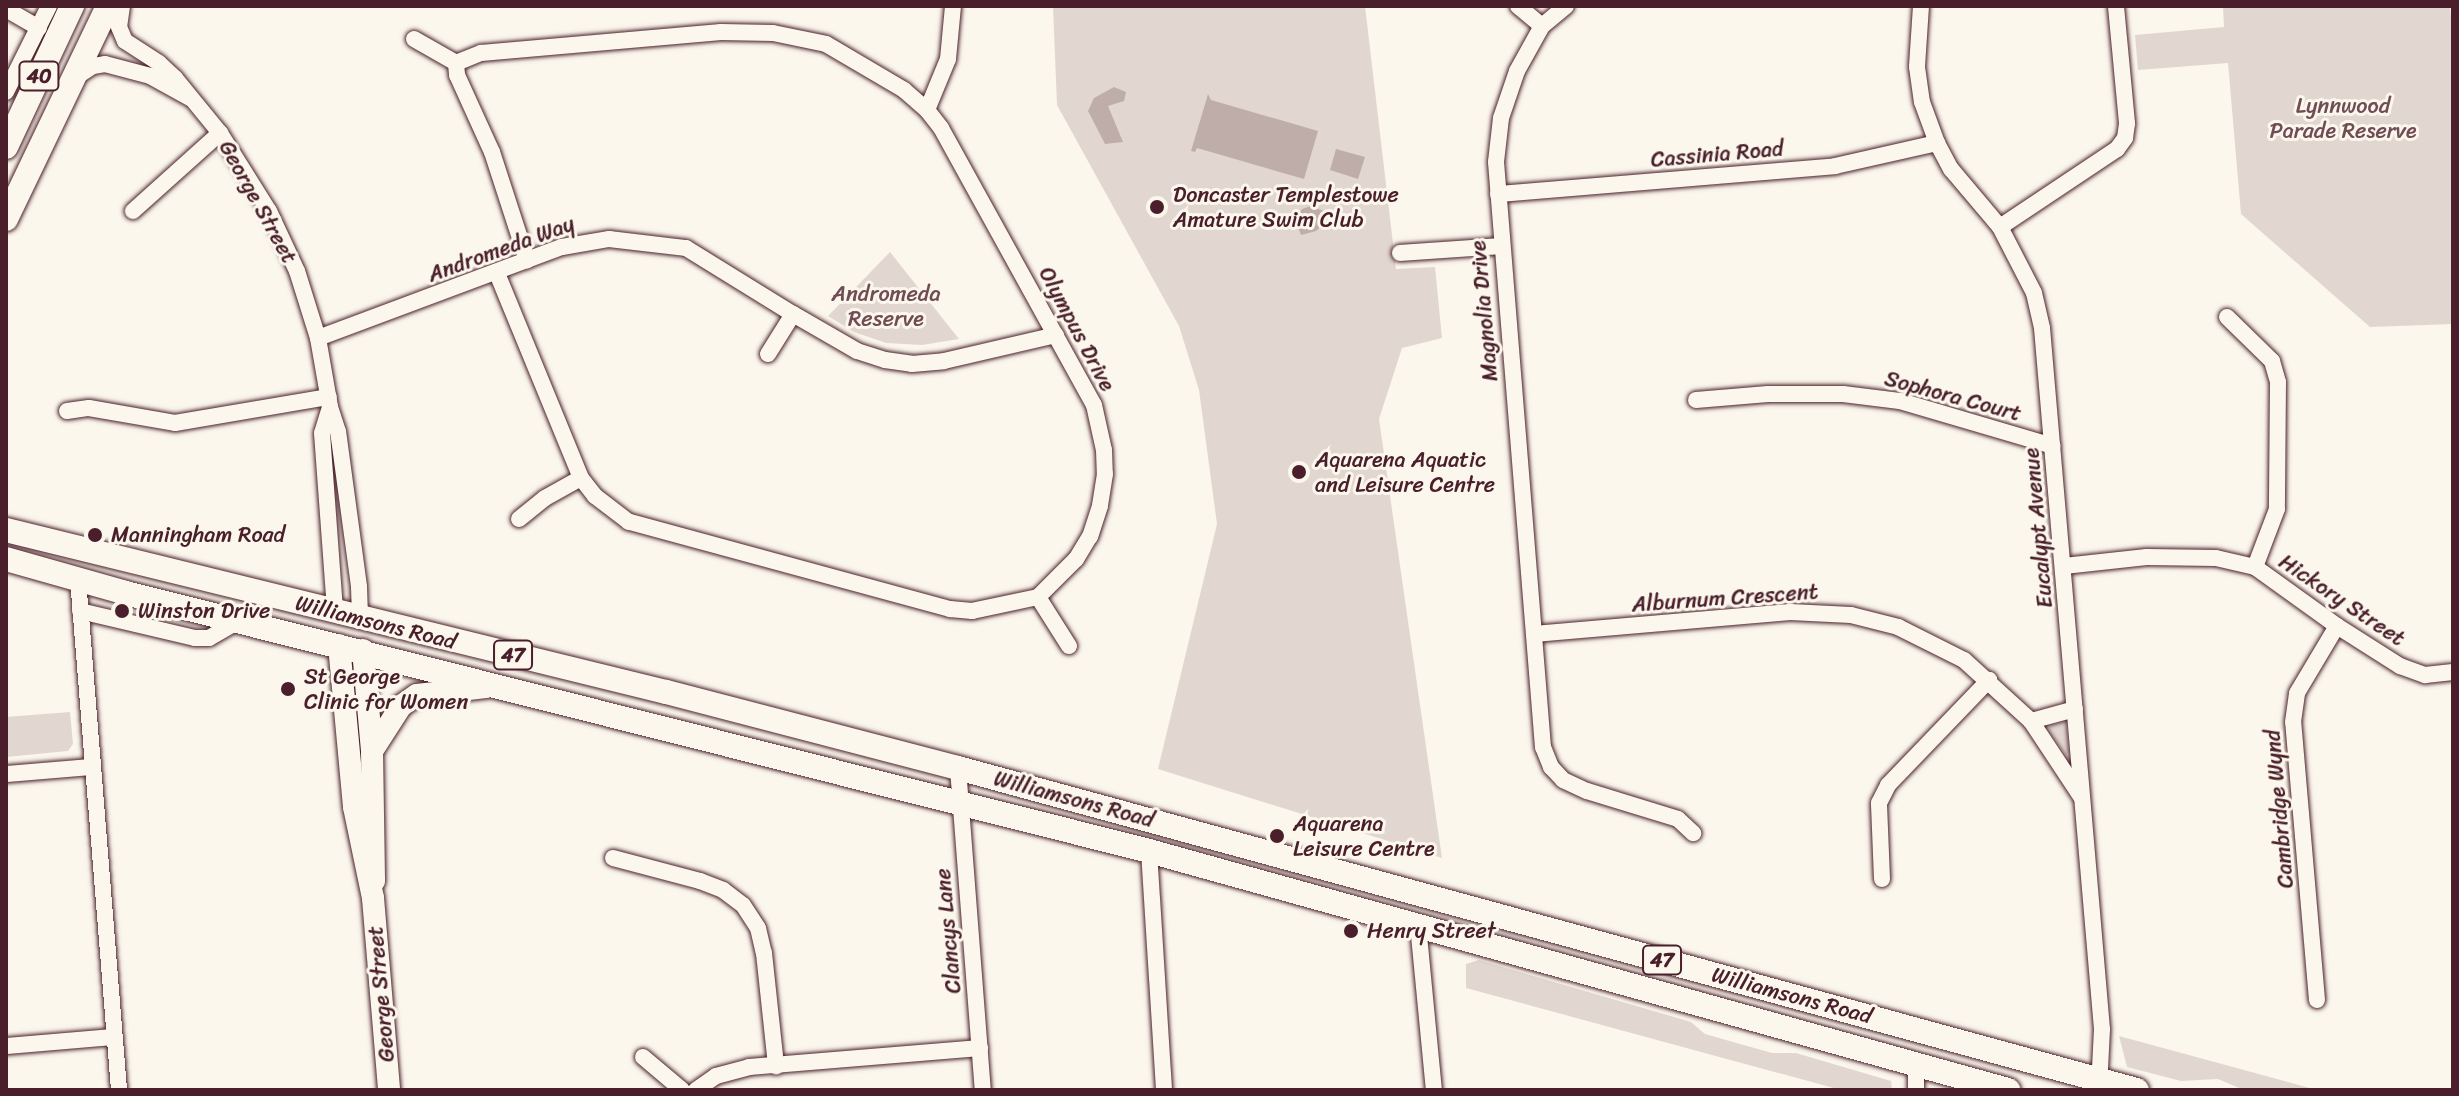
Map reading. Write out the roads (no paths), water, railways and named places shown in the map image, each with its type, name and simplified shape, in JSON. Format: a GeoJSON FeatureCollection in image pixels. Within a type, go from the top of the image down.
{"type":"FeatureCollection","features":[{"type":"Feature","properties":{"kind":"main road"},"geometry":{"type":"LineString","coordinates":[[64,8],[103,16]]}},
{"type":"Feature","properties":{"kind":"main road","name":"40"},"geometry":{"type":"LineString","coordinates":[[6,147],[64,8]]}},
{"type":"Feature","properties":{"kind":"main road","name":"40"},"geometry":{"type":"LineString","coordinates":[[6,219],[103,16]]}},
{"type":"Feature","properties":{"kind":"main road","name":"Williamsons Road"},"geometry":{"type":"LineString","coordinates":[[6,530],[666,692],[958,768],[1422,893],[2099,1085],[2137,1090]]}},
{"type":"Feature","properties":{"kind":"main road","name":"Williamsons Road"},"geometry":{"type":"LineString","coordinates":[[6,559],[1149,851],[2008,1090]]}},
{"type":"Feature","properties":{"kind":"main road"},"geometry":{"type":"LineString","coordinates":[[335,612],[351,647]]}},
{"type":"Feature","properties":{"kind":"main road"},"geometry":{"type":"LineString","coordinates":[[351,647],[360,618]]}},
{"type":"Feature","properties":{"kind":"main road","name":"George Street"},"geometry":{"type":"LineString","coordinates":[[351,647],[372,751],[377,857],[373,898]]}},
{"type":"Feature","properties":{"kind":"main road","name":"George Street"},"geometry":{"type":"LineString","coordinates":[[351,647],[354,807],[373,898],[389,1090]]}},
{"type":"Feature","properties":{"kind":"main road"},"geometry":{"type":"LineString","coordinates":[[372,751],[401,706],[417,695],[500,686]]}},
{"type":"Feature","properties":{"kind":"main road"},"geometry":{"type":"LineString","coordinates":[[1418,925],[1422,893]]}},
{"type":"Feature","properties":{"kind":"street","name":"George Street"},"geometry":{"type":"LineString","coordinates":[[122,6],[119,27],[125,41],[135,51],[159,63],[220,133],[285,242],[318,338],[338,431],[360,618]]}},
{"type":"Feature","properties":{"kind":"street"},"geometry":{"type":"LineString","coordinates":[[927,110],[948,59],[953,6]]}},
{"type":"Feature","properties":{"kind":"street"},"geometry":{"type":"LineString","coordinates":[[1518,6],[1542,26]]}},
{"type":"Feature","properties":{"kind":"street","name":"Magnolia Drive"},"geometry":{"type":"LineString","coordinates":[[1566,6],[1542,26],[1506,96],[1497,140],[1501,246],[1543,747],[1551,767],[1563,780],[1661,811],[1678,819],[1693,833]]}},
{"type":"Feature","properties":{"kind":"street","name":"Eucalypt Avenue"},"geometry":{"type":"LineString","coordinates":[[1921,6],[1918,76],[1922,102],[1937,143],[1951,169],[2000,227],[2034,293],[2044,342],[2102,1029],[2099,1085]]}},
{"type":"Feature","properties":{"kind":"street"},"geometry":{"type":"LineString","coordinates":[[2000,227],[2117,149],[2125,138],[2127,123],[2116,6]]}},
{"type":"Feature","properties":{"kind":"street"},"geometry":{"type":"LineString","coordinates":[[6,92],[39,28],[64,8]]}},
{"type":"Feature","properties":{"kind":"street"},"geometry":{"type":"LineString","coordinates":[[6,9],[39,28]]}},
{"type":"Feature","properties":{"kind":"street","name":"Olympus Drive"},"geometry":{"type":"LineString","coordinates":[[456,63],[468,55],[496,52],[721,32],[773,33],[826,44],[853,57],[927,110],[953,149],[1094,405],[1100,427],[1105,474],[1100,506],[1090,536],[1076,559],[1038,597],[993,610],[950,609],[629,522],[603,504],[581,478],[497,273]]}},
{"type":"Feature","properties":{"kind":"street"},"geometry":{"type":"LineString","coordinates":[[414,39],[456,63],[457,75],[492,152],[527,260]]}},
{"type":"Feature","properties":{"kind":"street","name":"George Street"},"geometry":{"type":"LineString","coordinates":[[73,79],[91,67],[105,64],[150,76],[191,99]]}},
{"type":"Feature","properties":{"kind":"street"},"geometry":{"type":"LineString","coordinates":[[133,211],[220,133]]}},
{"type":"Feature","properties":{"kind":"street","name":"Cassinia Road"},"geometry":{"type":"LineString","coordinates":[[1498,194],[1835,166],[1937,143]]}},
{"type":"Feature","properties":{"kind":"street","name":"Andromeda Way"},"geometry":{"type":"LineString","coordinates":[[318,338],[587,240],[665,243],[703,256],[857,351],[885,360],[912,364],[961,358],[1056,335]]}},
{"type":"Feature","properties":{"kind":"street"},"geometry":{"type":"LineString","coordinates":[[1400,253],[1501,246]]}},
{"type":"Feature","properties":{"kind":"street"},"geometry":{"type":"LineString","coordinates":[[768,354],[793,314]]}},
{"type":"Feature","properties":{"kind":"street"},"geometry":{"type":"LineString","coordinates":[[2227,317],[2272,361],[2278,382],[2277,509],[2255,567]]}},
{"type":"Feature","properties":{"kind":"street","name":"Sophora Court"},"geometry":{"type":"LineString","coordinates":[[1696,400],[1768,394],[1843,394],[1900,401],[2053,446]]}},
{"type":"Feature","properties":{"kind":"street","name":"George Street"},"geometry":{"type":"LineString","coordinates":[[330,402],[322,433],[335,612]]}},
{"type":"Feature","properties":{"kind":"street"},"geometry":{"type":"LineString","coordinates":[[67,411],[89,408],[175,423],[330,402]]}},
{"type":"Feature","properties":{"kind":"street"},"geometry":{"type":"LineString","coordinates":[[519,519],[545,498],[581,478]]}},
{"type":"Feature","properties":{"kind":"street","name":"Hickory Street"},"geometry":{"type":"LineString","coordinates":[[2064,566],[2147,557],[2216,558],[2255,567],[2337,626],[2413,672],[2425,675],[2453,672]]}},
{"type":"Feature","properties":{"kind":"street"},"geometry":{"type":"LineString","coordinates":[[78,579],[119,1090]]}},
{"type":"Feature","properties":{"kind":"street"},"geometry":{"type":"LineString","coordinates":[[1038,597],[1069,646]]}},
{"type":"Feature","properties":{"kind":"street"},"geometry":{"type":"LineString","coordinates":[[80,611],[195,638],[209,638],[240,620]]}},
{"type":"Feature","properties":{"kind":"street","name":"Alburnum Crescent"},"geometry":{"type":"LineString","coordinates":[[1534,634],[1790,612],[1851,615],[1898,627],[1935,643],[1989,680],[2031,721],[2083,800]]}},
{"type":"Feature","properties":{"kind":"street","name":"Cambridge Wynd"},"geometry":{"type":"LineString","coordinates":[[2317,1000],[2293,722],[2297,693],[2337,626]]}},
{"type":"Feature","properties":{"kind":"street"},"geometry":{"type":"LineString","coordinates":[[1882,879],[1878,826],[1879,803],[1883,794],[1989,680]]}},
{"type":"Feature","properties":{"kind":"street"},"geometry":{"type":"LineString","coordinates":[[2031,721],[2075,709]]}},
{"type":"Feature","properties":{"kind":"street"},"geometry":{"type":"LineString","coordinates":[[6,774],[92,767]]}},
{"type":"Feature","properties":{"kind":"street","name":"Clancys Lane"},"geometry":{"type":"LineString","coordinates":[[958,768],[983,1090]]}},
{"type":"Feature","properties":{"kind":"street"},"geometry":{"type":"LineString","coordinates":[[1149,851],[1164,1090]]}},
{"type":"Feature","properties":{"kind":"street"},"geometry":{"type":"LineString","coordinates":[[613,858],[700,881],[723,890],[743,905],[758,928],[764,953],[776,1066]]}},
{"type":"Feature","properties":{"kind":"street"},"geometry":{"type":"LineString","coordinates":[[1418,925],[1434,1090]]}},
{"type":"Feature","properties":{"kind":"street"},"geometry":{"type":"LineString","coordinates":[[6,1046],[114,1037]]}},
{"type":"Feature","properties":{"kind":"street"},"geometry":{"type":"LineString","coordinates":[[696,1090],[716,1076],[733,1070],[980,1048]]}},
{"type":"Feature","properties":{"kind":"street"},"geometry":{"type":"LineString","coordinates":[[643,1057],[682,1090]]}},
{"type":"Feature","properties":{"kind":"street"},"geometry":{"type":"LineString","coordinates":[[1916,1064],[1916,1090]]}},
{"type":"Feature","properties":{"kind":"place","name":"Doncaster Templestowe Amature Swim Club"},"geometry":{"type":"Point","coordinates":[1157,207]}},
{"type":"Feature","properties":{"kind":"place","name":"Aquarena Aquatic and Leisure Centre"},"geometry":{"type":"Point","coordinates":[1299,472]}},
{"type":"Feature","properties":{"kind":"place","name":"Manningham Road"},"geometry":{"type":"Point","coordinates":[95,535]}},
{"type":"Feature","properties":{"kind":"place","name":"Winston Drive"},"geometry":{"type":"Point","coordinates":[122,611]}},
{"type":"Feature","properties":{"kind":"place","name":"St George Clinic for Women"},"geometry":{"type":"Point","coordinates":[288,689]}},
{"type":"Feature","properties":{"kind":"place","name":"Aquarena Leisure Centre"},"geometry":{"type":"Point","coordinates":[1277,836]}},
{"type":"Feature","properties":{"kind":"place","name":"Henry Street"},"geometry":{"type":"Point","coordinates":[1351,931]}},
{"type":"Feature","properties":{"kind":"park label","name":"Lynnwood Parade Reserve"},"geometry":{"type":"Point","coordinates":[2343,118]}},
{"type":"Feature","properties":{"kind":"park label","name":"Andromeda Reserve"},"geometry":{"type":"Point","coordinates":[886,306]}}]}
